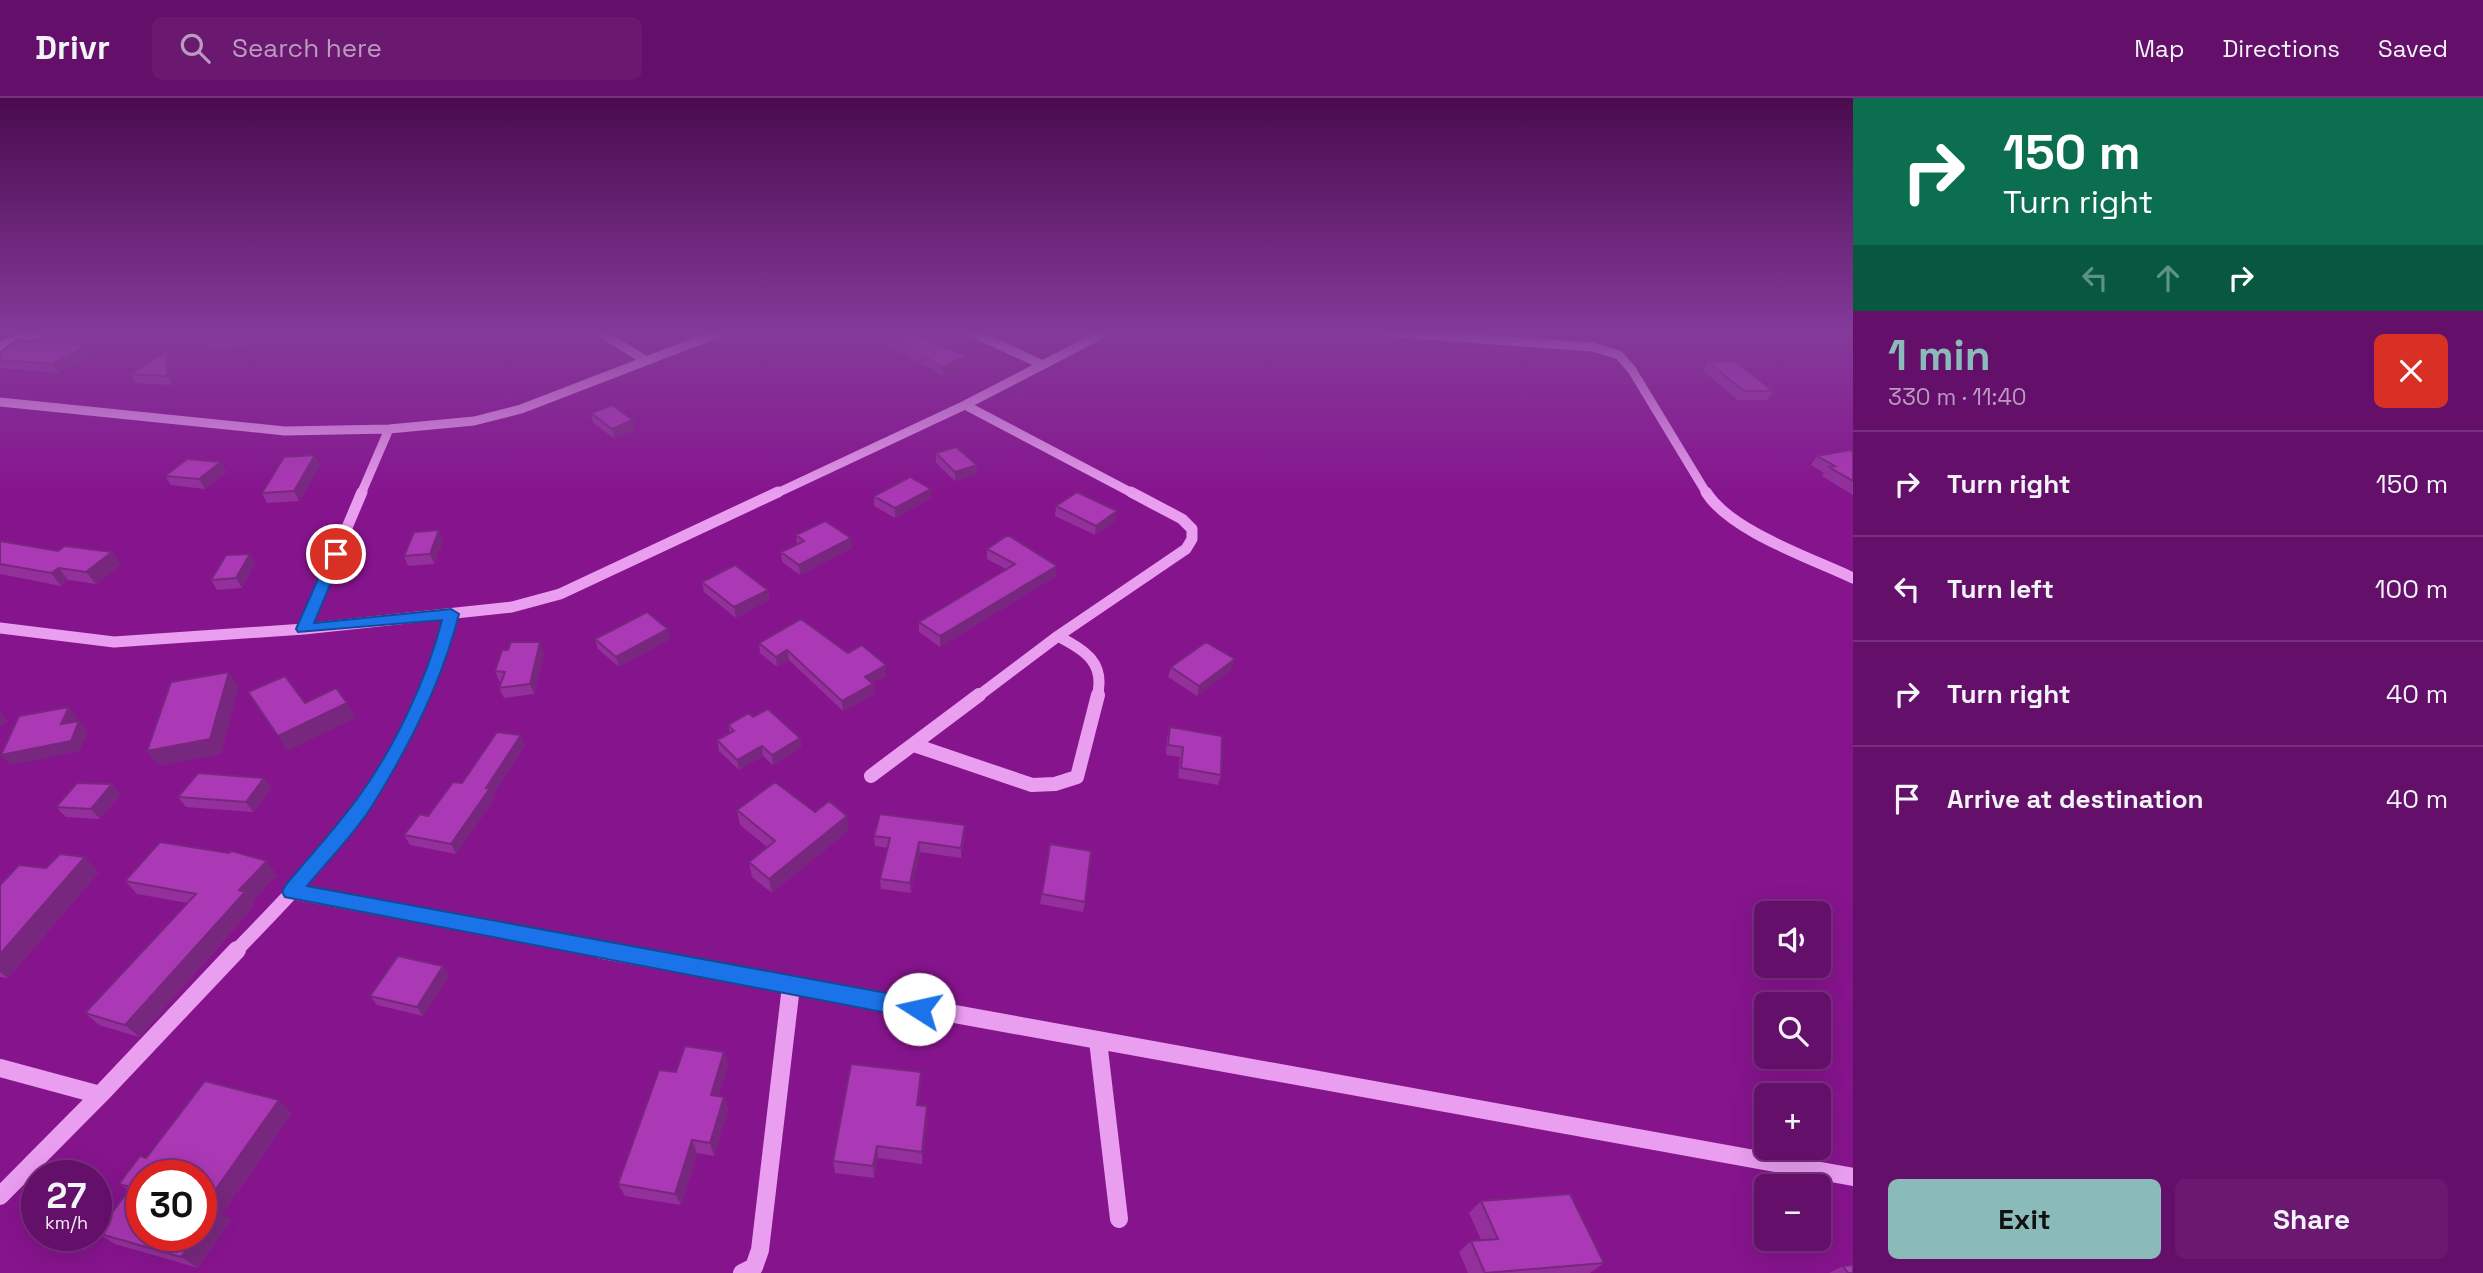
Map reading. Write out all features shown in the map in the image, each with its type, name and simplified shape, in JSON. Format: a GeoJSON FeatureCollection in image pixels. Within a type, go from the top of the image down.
{"type":"FeatureCollection","features":[{"type":"Feature","properties":{"kind":"street"},"geometry":{"type":"LineString","coordinates":[[0,402],[285,431],[389,429],[474,421],[521,410],[578,387]]}},
{"type":"Feature","properties":{"kind":"street"},"geometry":{"type":"LineString","coordinates":[[0,628],[105,642],[304,629],[512,607],[560,594],[999,387]]}},
{"type":"Feature","properties":{"kind":"street"},"geometry":{"type":"LineString","coordinates":[[1642,387],[1713,504],[1741,526],[1853,578]]}},
{"type":"Feature","properties":{"kind":"street"},"geometry":{"type":"LineString","coordinates":[[871,776],[1058,636],[1186,549],[1192,539],[1192,529],[1182,519],[965,405]]}},
{"type":"Feature","properties":{"kind":"street"},"geometry":{"type":"LineString","coordinates":[[304,629],[389,429]]}},
{"type":"Feature","properties":{"kind":"street"},"geometry":{"type":"LineString","coordinates":[[0,1196],[100,1095],[292,892],[365,803],[405,733],[440,658],[451,614]]}},
{"type":"Feature","properties":{"kind":"street"},"geometry":{"type":"LineString","coordinates":[[914,746],[1032,785],[1055,784],[1077,777],[1101,682],[1099,667],[1088,654],[1058,636]]}},
{"type":"Feature","properties":{"kind":"street"},"geometry":{"type":"LineString","coordinates":[[292,892],[791,986],[1853,1177]]}},
{"type":"Feature","properties":{"kind":"street"},"geometry":{"type":"LineString","coordinates":[[742,1273],[754,1267],[760,1250],[791,986]]}},
{"type":"Feature","properties":{"kind":"street"},"geometry":{"type":"LineString","coordinates":[[1098,1041],[1119,1219]]}},
{"type":"Feature","properties":{"kind":"street"},"geometry":{"type":"LineString","coordinates":[[0,1069],[100,1095]]}},
{"type":"Feature","properties":{"kind":"building"},"geometry":{"type":"Polygon","coordinates":[[[1739,387],[1768,387],[1773,391],[1744,391],[1739,387]]]}},
{"type":"Feature","properties":{"kind":"building"},"geometry":{"type":"Polygon","coordinates":[[[612,405],[633,420],[612,429],[591,413],[612,405]]]}},
{"type":"Feature","properties":{"kind":"building"},"geometry":{"type":"Polygon","coordinates":[[[956,447],[977,465],[955,472],[936,453],[956,447]]]}},
{"type":"Feature","properties":{"kind":"building"},"geometry":{"type":"Polygon","coordinates":[[[1850,450],[1853,452],[1853,481],[1829,467],[1835,466],[1817,456],[1850,450]]]}},
{"type":"Feature","properties":{"kind":"building"},"geometry":{"type":"Polygon","coordinates":[[[315,455],[294,491],[262,493],[284,457],[315,455]]]}},
{"type":"Feature","properties":{"kind":"building"},"geometry":{"type":"Polygon","coordinates":[[[187,459],[221,462],[199,479],[165,476],[187,459]]]}},
{"type":"Feature","properties":{"kind":"building"},"geometry":{"type":"Polygon","coordinates":[[[910,477],[931,489],[895,508],[874,496],[910,477]]]}},
{"type":"Feature","properties":{"kind":"building"},"geometry":{"type":"Polygon","coordinates":[[[1077,492],[1117,511],[1096,526],[1056,506],[1077,492]]]}},
{"type":"Feature","properties":{"kind":"building"},"geometry":{"type":"Polygon","coordinates":[[[825,521],[851,538],[799,565],[781,552],[804,541],[796,535],[825,521]]]}},
{"type":"Feature","properties":{"kind":"building"},"geometry":{"type":"Polygon","coordinates":[[[439,530],[430,554],[404,556],[414,532],[439,530]]]}},
{"type":"Feature","properties":{"kind":"building"},"geometry":{"type":"Polygon","coordinates":[[[1008,535],[1057,566],[940,636],[919,622],[1015,564],[987,549],[1008,535]]]}},
{"type":"Feature","properties":{"kind":"building"},"geometry":{"type":"Polygon","coordinates":[[[0,541],[58,551],[65,546],[112,552],[86,572],[59,568],[51,573],[0,564],[0,541]]]}},
{"type":"Feature","properties":{"kind":"building"},"geometry":{"type":"Polygon","coordinates":[[[250,554],[236,578],[211,580],[226,555],[250,554]]]}},
{"type":"Feature","properties":{"kind":"building"},"geometry":{"type":"Polygon","coordinates":[[[735,565],[768,590],[734,607],[702,582],[735,565]]]}},
{"type":"Feature","properties":{"kind":"building"},"geometry":{"type":"Polygon","coordinates":[[[647,612],[668,629],[616,657],[595,639],[647,612]]]}},
{"type":"Feature","properties":{"kind":"building"},"geometry":{"type":"Polygon","coordinates":[[[801,619],[848,653],[862,645],[886,665],[865,677],[873,684],[842,701],[787,650],[776,657],[759,643],[801,619]]]}},
{"type":"Feature","properties":{"kind":"building"},"geometry":{"type":"Polygon","coordinates":[[[511,642],[540,642],[530,684],[499,688],[505,672],[495,671],[502,650],[508,650],[511,642]]]}},
{"type":"Feature","properties":{"kind":"building"},"geometry":{"type":"Polygon","coordinates":[[[1206,642],[1235,659],[1199,686],[1171,667],[1206,642]]]}},
{"type":"Feature","properties":{"kind":"building"},"geometry":{"type":"Polygon","coordinates":[[[229,672],[210,739],[147,751],[171,682],[229,672]]]}},
{"type":"Feature","properties":{"kind":"building"},"geometry":{"type":"Polygon","coordinates":[[[285,676],[305,703],[336,688],[347,703],[278,736],[248,692],[285,676]]]}},
{"type":"Feature","properties":{"kind":"building"},"geometry":{"type":"Polygon","coordinates":[[[69,707],[61,724],[79,721],[71,741],[1,755],[19,716],[69,707]]]}},
{"type":"Feature","properties":{"kind":"building"},"geometry":{"type":"Polygon","coordinates":[[[768,709],[800,738],[772,755],[762,746],[737,760],[717,740],[734,731],[728,725],[749,713],[753,717],[768,709]]]}},
{"type":"Feature","properties":{"kind":"building"},"geometry":{"type":"Polygon","coordinates":[[[1170,727],[1222,736],[1221,775],[1181,768],[1183,747],[1168,745],[1170,727]]]}},
{"type":"Feature","properties":{"kind":"building"},"geometry":{"type":"Polygon","coordinates":[[[497,732],[521,735],[486,788],[490,788],[451,844],[404,835],[420,814],[428,816],[453,782],[462,783],[497,732]]]}},
{"type":"Feature","properties":{"kind":"building"},"geometry":{"type":"Polygon","coordinates":[[[198,773],[264,778],[246,802],[178,797],[198,773]]]}},
{"type":"Feature","properties":{"kind":"building"},"geometry":{"type":"Polygon","coordinates":[[[775,782],[815,812],[829,801],[847,816],[769,879],[749,862],[775,841],[737,810],[775,782]]]}},
{"type":"Feature","properties":{"kind":"building"},"geometry":{"type":"Polygon","coordinates":[[[77,783],[112,784],[91,809],[56,807],[77,783]]]}},
{"type":"Feature","properties":{"kind":"building"},"geometry":{"type":"Polygon","coordinates":[[[880,814],[965,825],[961,848],[919,842],[910,883],[880,879],[890,838],[874,836],[880,814]]]}},
{"type":"Feature","properties":{"kind":"building"},"geometry":{"type":"Polygon","coordinates":[[[160,842],[229,853],[232,851],[267,861],[239,890],[245,892],[125,1025],[85,1013],[196,894],[125,881],[160,842]]]}},
{"type":"Feature","properties":{"kind":"building"},"geometry":{"type":"Polygon","coordinates":[[[1050,844],[1091,851],[1085,902],[1042,894],[1050,844]]]}},
{"type":"Feature","properties":{"kind":"building"},"geometry":{"type":"Polygon","coordinates":[[[60,854],[85,857],[0,954],[0,885],[19,865],[46,868],[60,854]]]}},
{"type":"Feature","properties":{"kind":"building"},"geometry":{"type":"Polygon","coordinates":[[[398,956],[443,966],[417,1007],[370,996],[398,956]]]}},
{"type":"Feature","properties":{"kind":"building"},"geometry":{"type":"Polygon","coordinates":[[[685,1046],[724,1052],[711,1095],[724,1097],[710,1143],[692,1140],[675,1194],[618,1184],[659,1070],[676,1072],[685,1046]]]}},
{"type":"Feature","properties":{"kind":"building"},"geometry":{"type":"Polygon","coordinates":[[[851,1064],[921,1072],[917,1105],[927,1106],[922,1152],[877,1146],[873,1166],[833,1161],[851,1064]]]}},
{"type":"Feature","properties":{"kind":"building"},"geometry":{"type":"Polygon","coordinates":[[[205,1081],[279,1100],[217,1188],[217,1160],[137,1160],[140,1156],[146,1158],[205,1081]]]}},
{"type":"Feature","properties":{"kind":"building"},"geometry":{"type":"Polygon","coordinates":[[[126,1175],[126,1186],[119,1184],[126,1175]]]}},
{"type":"Feature","properties":{"kind":"building"},"geometry":{"type":"Polygon","coordinates":[[[126,1194],[126,1241],[112,1237],[112,1213],[126,1194]]]}},
{"type":"Feature","properties":{"kind":"building"},"geometry":{"type":"Polygon","coordinates":[[[1570,1194],[1604,1263],[1485,1273],[1471,1241],[1498,1239],[1481,1201],[1570,1194]]]}},
{"type":"Feature","properties":{"kind":"building"},"geometry":{"type":"Polygon","coordinates":[[[160,1251],[185,1251],[181,1257],[160,1251]]]}},
{"type":"Feature","properties":{"kind":"building"},"geometry":{"type":"Polygon","coordinates":[[[1853,1265],[1853,1273],[1848,1273],[1843,1266],[1853,1265]]]}},
{"type":"Feature","properties":{"kind":"route"},"geometry":{"type":"LineString","coordinates":[[336,554],[304,629],[451,614],[440,658],[400,742],[365,803],[292,892],[919,1009]]}}]}
